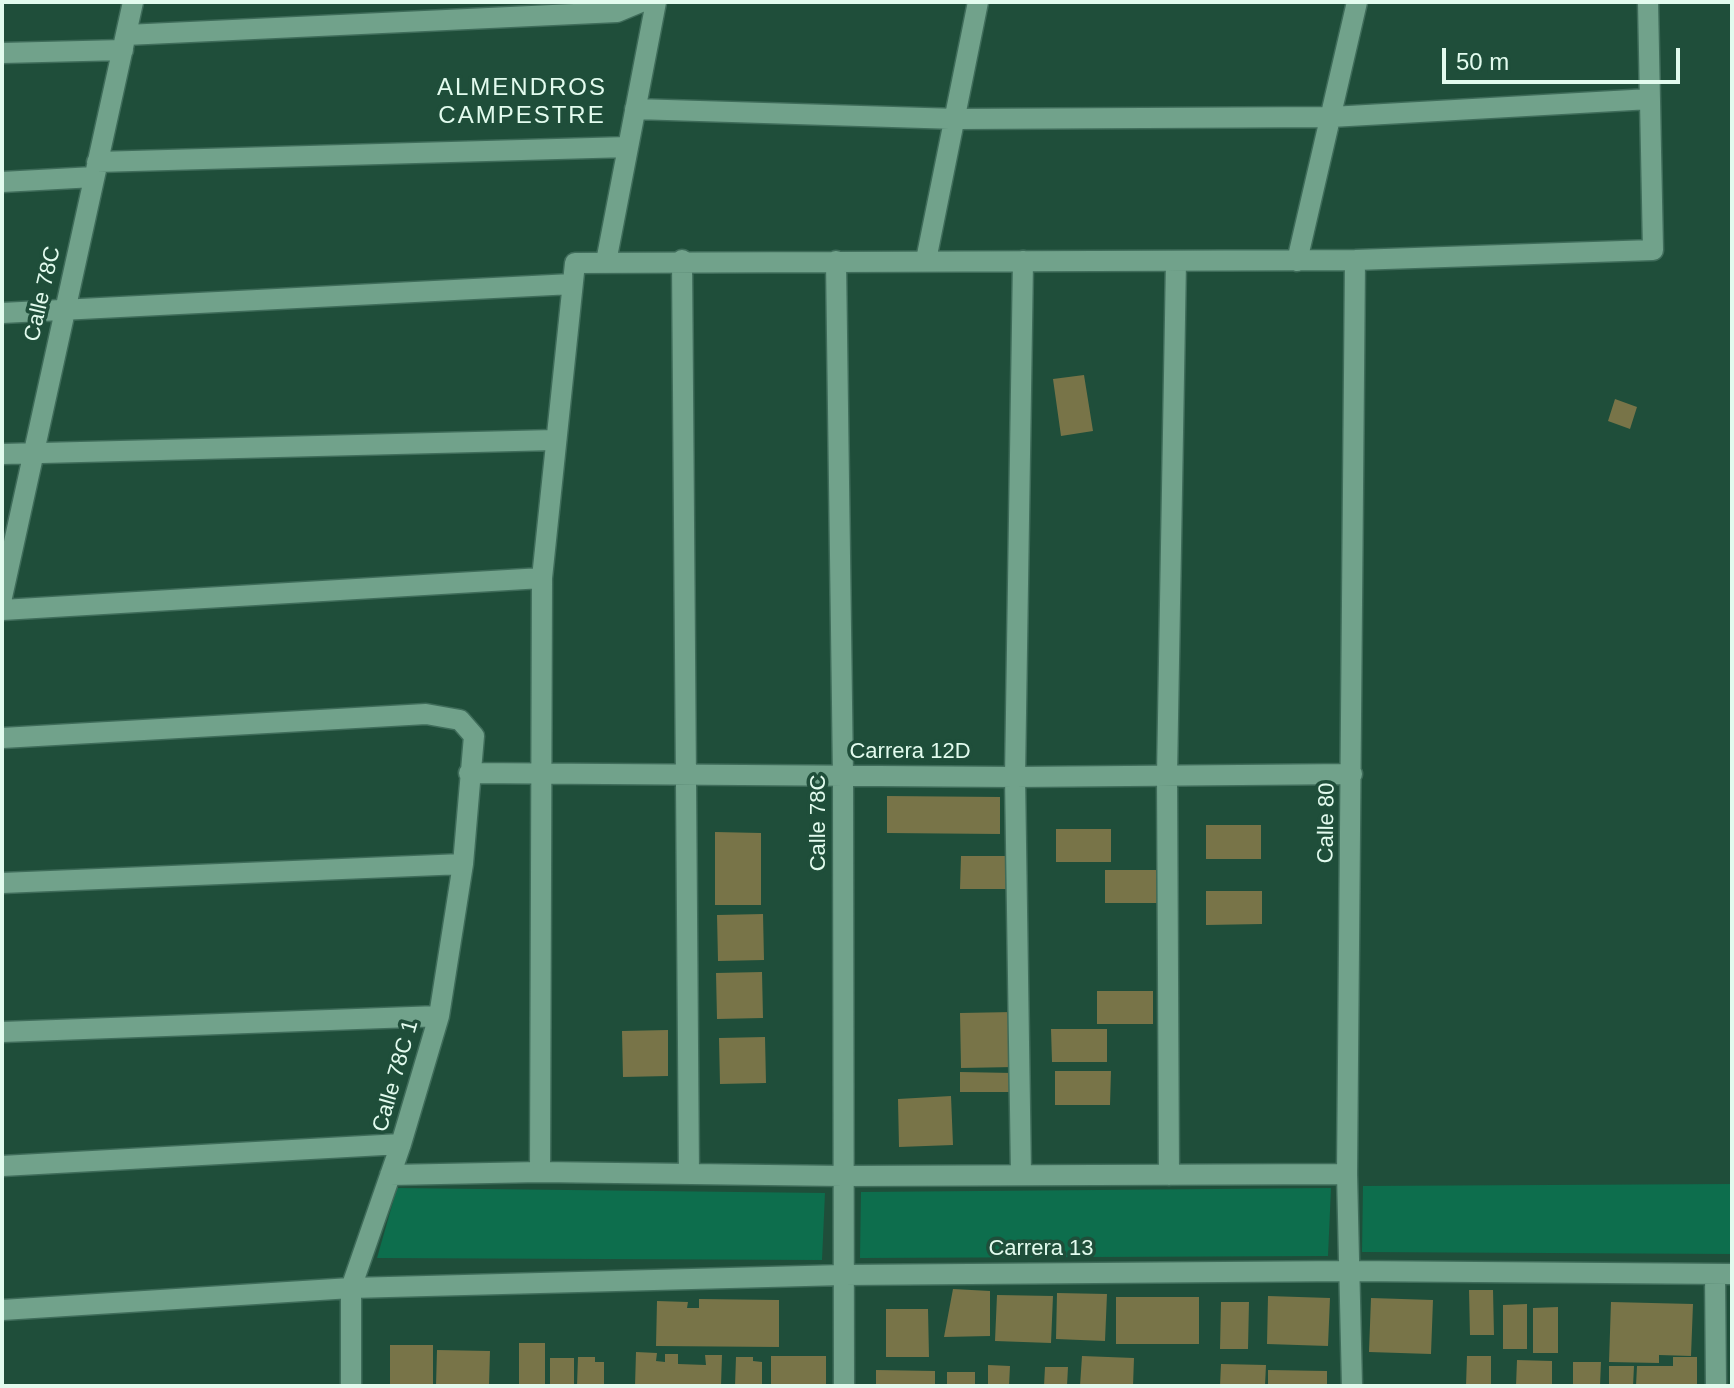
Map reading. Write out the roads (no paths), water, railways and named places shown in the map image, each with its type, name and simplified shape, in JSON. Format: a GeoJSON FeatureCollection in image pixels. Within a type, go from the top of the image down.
{"type":"FeatureCollection","features":[{"type":"Feature","properties":{"kind":"street","name":"Calle 78C"},"geometry":{"type":"LineString","coordinates":[[2,597],[133,2]]}},
{"type":"Feature","properties":{"kind":"street"},"geometry":{"type":"LineString","coordinates":[[2,53],[124,42],[617,12],[641,2]]}},
{"type":"Feature","properties":{"kind":"street"},"geometry":{"type":"LineString","coordinates":[[606,262],[656,2]]}},
{"type":"Feature","properties":{"kind":"street"},"geometry":{"type":"LineString","coordinates":[[926,260],[957,119],[978,2]]}},
{"type":"Feature","properties":{"kind":"street"},"geometry":{"type":"LineString","coordinates":[[1297,261],[1357,2]]}},
{"type":"Feature","properties":{"kind":"street"},"geometry":{"type":"LineString","coordinates":[[540,1172],[542,578],[554,440],[575,263],[682,260],[1297,261],[1653,250],[1648,2]]}},
{"type":"Feature","properties":{"kind":"street"},"geometry":{"type":"LineString","coordinates":[[635,109],[957,119],[1331,117],[1650,99]]}},
{"type":"Feature","properties":{"kind":"street"},"geometry":{"type":"LineString","coordinates":[[2,182],[96,170],[628,147]]}},
{"type":"Feature","properties":{"kind":"street"},"geometry":{"type":"LineString","coordinates":[[682,260],[683,774],[689,1174]]}},
{"type":"Feature","properties":{"kind":"street","name":"Calle 80"},"geometry":{"type":"LineString","coordinates":[[1352,1386],[1347,1174],[1355,260]]}},
{"type":"Feature","properties":{"kind":"street","name":"Calle 78C"},"geometry":{"type":"LineString","coordinates":[[836,261],[843,776],[844,1386]]}},
{"type":"Feature","properties":{"kind":"street"},"geometry":{"type":"LineString","coordinates":[[1021,1175],[1015,777],[1023,261]]}},
{"type":"Feature","properties":{"kind":"street"},"geometry":{"type":"LineString","coordinates":[[1169,1175],[1167,775],[1176,261]]}},
{"type":"Feature","properties":{"kind":"street"},"geometry":{"type":"LineString","coordinates":[[2,313],[572,284]]}},
{"type":"Feature","properties":{"kind":"street"},"geometry":{"type":"LineString","coordinates":[[2,454],[554,440]]}},
{"type":"Feature","properties":{"kind":"street"},"geometry":{"type":"LineString","coordinates":[[2,610],[542,578]]}},
{"type":"Feature","properties":{"kind":"street","name":"Calle 78C 1"},"geometry":{"type":"LineString","coordinates":[[2,738],[426,714],[460,720],[474,736],[463,864],[439,1016],[401,1144],[351,1288],[351,1386]]}},
{"type":"Feature","properties":{"kind":"street","name":"Carrera 12D"},"geometry":{"type":"LineString","coordinates":[[469,773],[1015,777],[1352,774]]}},
{"type":"Feature","properties":{"kind":"street"},"geometry":{"type":"LineString","coordinates":[[2,883],[463,864]]}},
{"type":"Feature","properties":{"kind":"street"},"geometry":{"type":"LineString","coordinates":[[2,1032],[439,1016]]}},
{"type":"Feature","properties":{"kind":"street"},"geometry":{"type":"LineString","coordinates":[[2,1166],[401,1144]]}},
{"type":"Feature","properties":{"kind":"street"},"geometry":{"type":"LineString","coordinates":[[390,1175],[540,1172],[843,1176],[1347,1174]]}},
{"type":"Feature","properties":{"kind":"street","name":"Carrera 13"},"geometry":{"type":"LineString","coordinates":[[2,1310],[351,1288],[843,1275],[1349,1271],[1724,1274]]}},
{"type":"Feature","properties":{"kind":"street"},"geometry":{"type":"LineString","coordinates":[[1716,1386],[1724,1274]]}},
{"type":"Feature","properties":{"kind":"district","name":"ALMENDROS CAMPESTRE"},"geometry":{"type":"Point","coordinates":[522,102]}}]}
